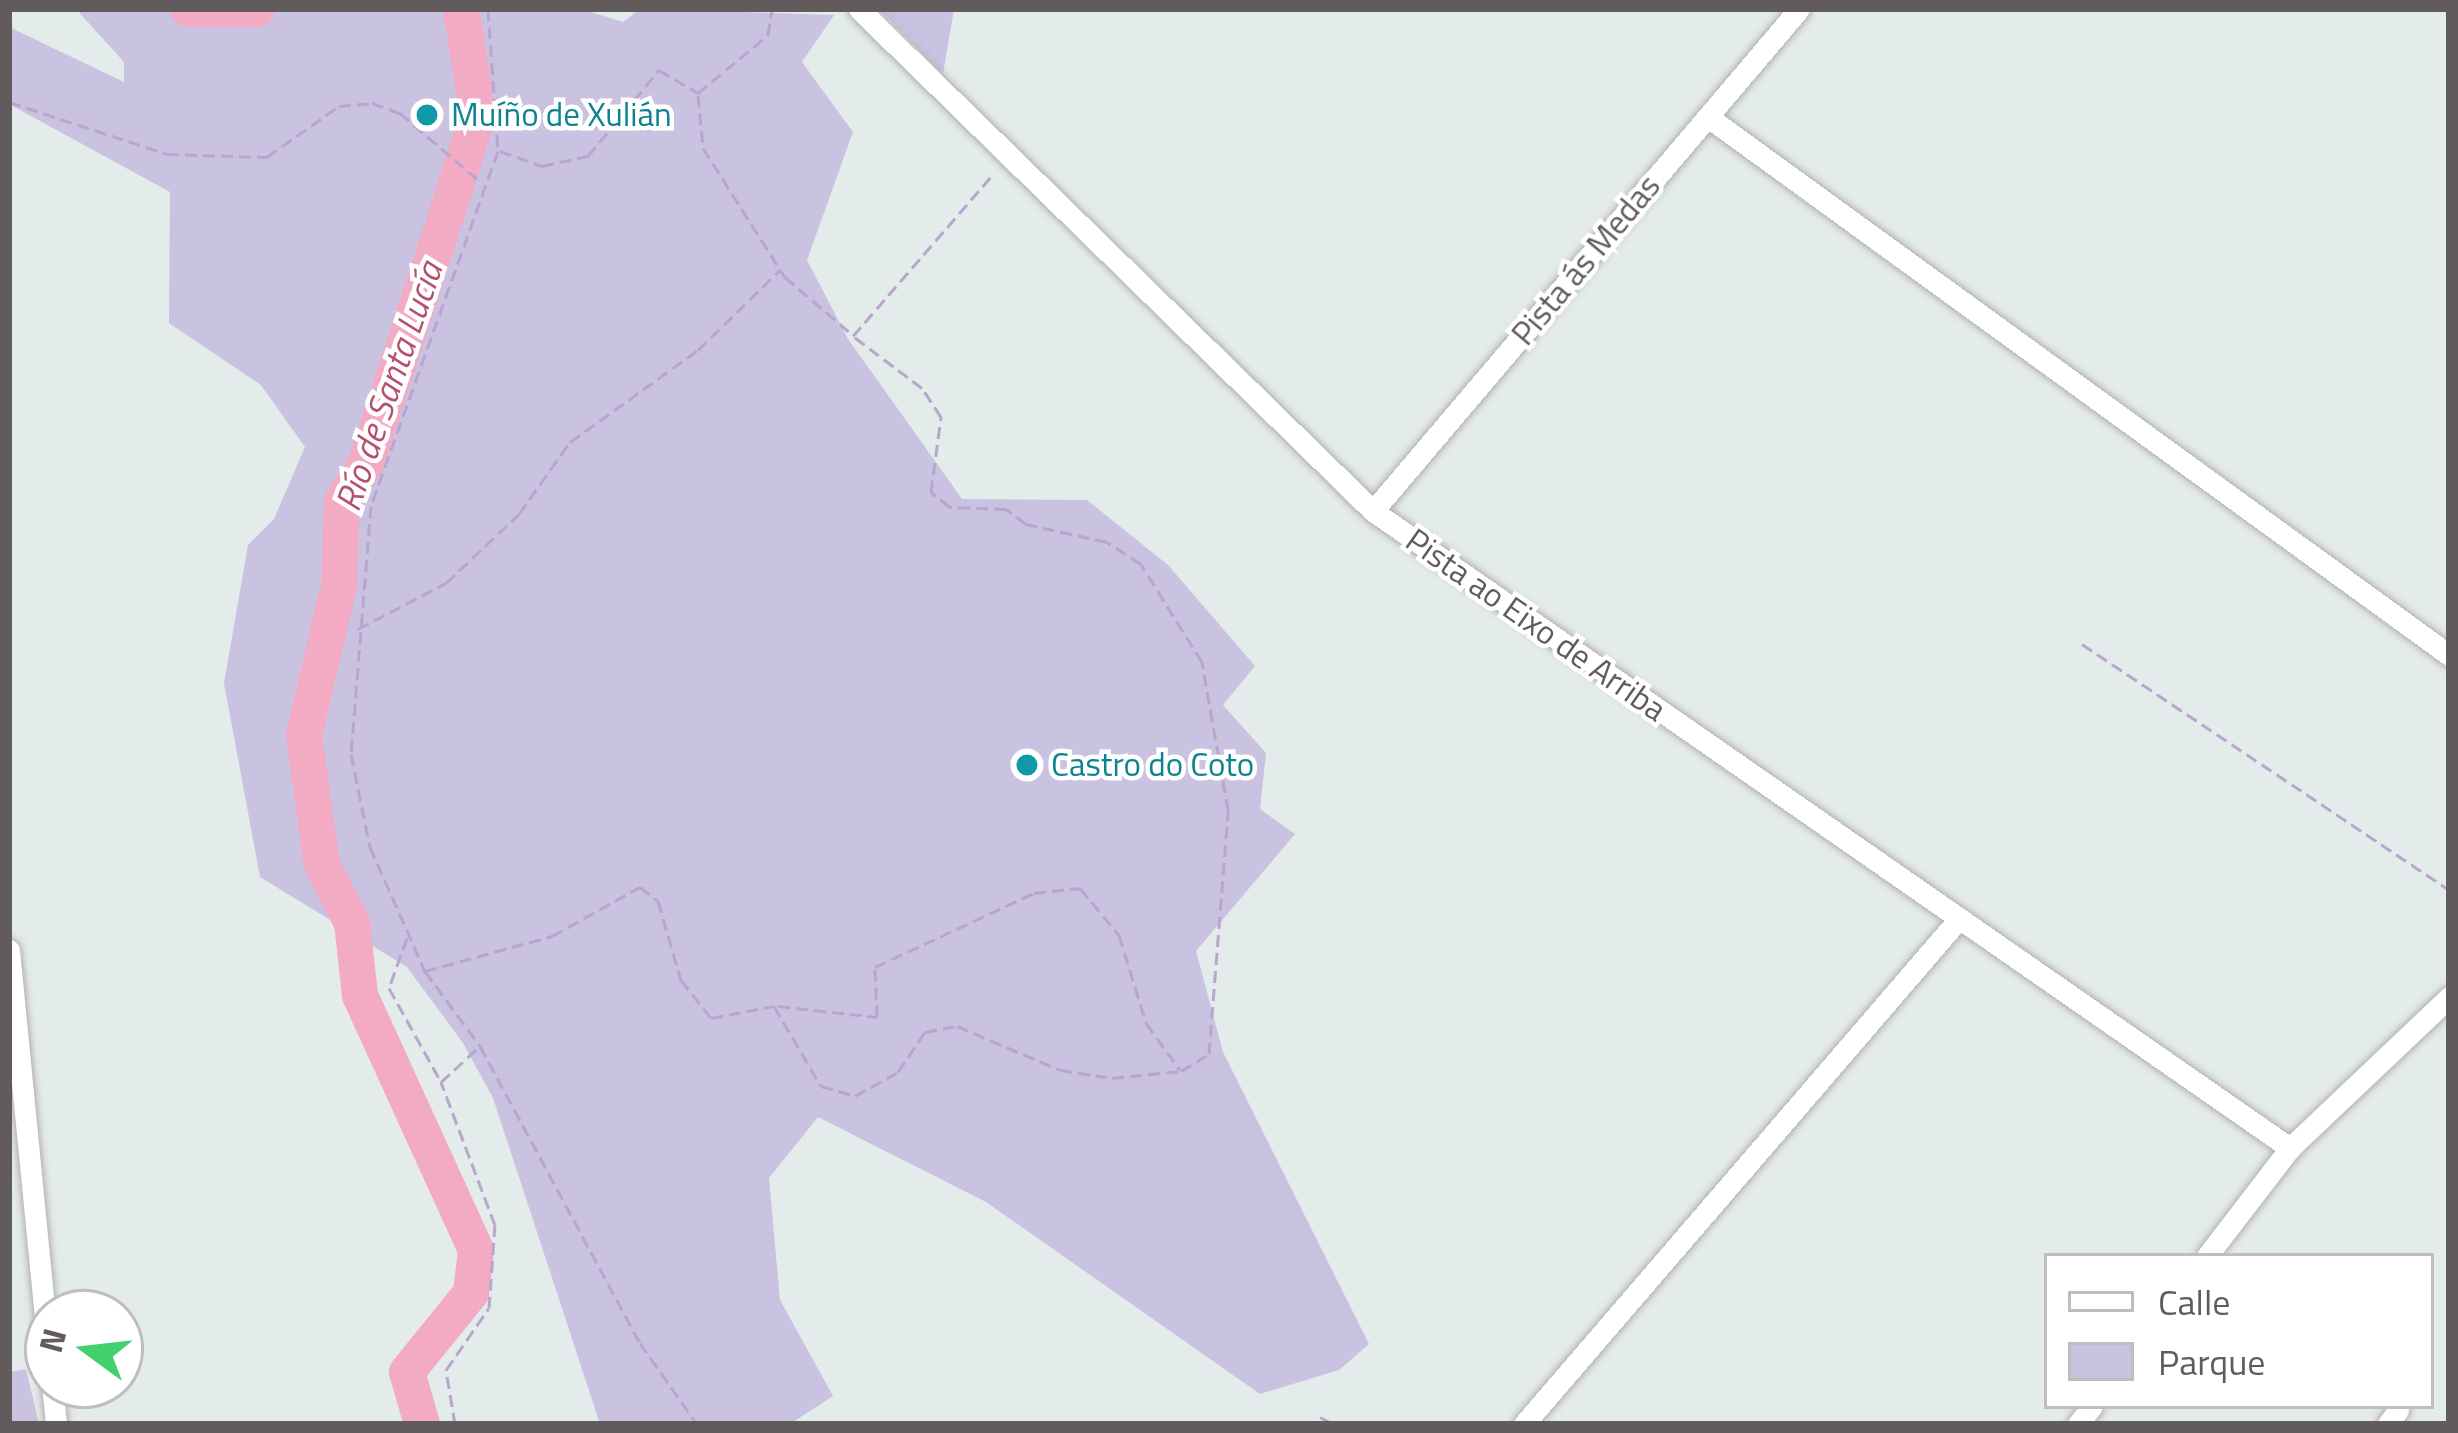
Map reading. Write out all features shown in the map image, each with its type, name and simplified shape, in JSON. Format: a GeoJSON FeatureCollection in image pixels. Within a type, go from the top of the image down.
{"type":"FeatureCollection","features":[{"type":"Feature","properties":{"kind":"street","name":"Pista ao Eixo de Arriba"},"geometry":{"type":"LineString","coordinates":[[859,9],[1373,511],[2290,1148]]}},
{"type":"Feature","properties":{"kind":"street","name":"Pista ás Medas"},"geometry":{"type":"LineString","coordinates":[[1373,511],[1799,9]]}},
{"type":"Feature","properties":{"kind":"street"},"geometry":{"type":"LineString","coordinates":[[1708,117],[2449,655]]}},
{"type":"Feature","properties":{"kind":"street"},"geometry":{"type":"LineString","coordinates":[[1524,1424],[1958,921]]}},
{"type":"Feature","properties":{"kind":"street"},"geometry":{"type":"LineString","coordinates":[[9,950],[42,1289]]}},
{"type":"Feature","properties":{"kind":"street"},"geometry":{"type":"LineString","coordinates":[[2209,1253],[2290,1148],[2449,997]]}},
{"type":"Feature","properties":{"kind":"path"},"geometry":{"type":"LineString","coordinates":[[488,9],[498,151],[479,180],[371,506],[357,629],[351,754],[370,847],[424,971],[480,1046],[640,1343],[697,1424]]}},
{"type":"Feature","properties":{"kind":"path"},"geometry":{"type":"LineString","coordinates":[[698,93],[768,35],[772,9]]}},
{"type":"Feature","properties":{"kind":"path"},"geometry":{"type":"LineString","coordinates":[[498,151],[542,166],[588,156],[659,70],[698,93]]}},
{"type":"Feature","properties":{"kind":"path"},"geometry":{"type":"LineString","coordinates":[[698,93],[703,148],[780,270],[922,388],[941,417],[931,492],[950,507],[1006,508],[1026,524],[1107,542],[1141,564],[1202,662],[1226,858],[1209,1054],[1181,1072],[1060,1070],[957,1025],[925,1032],[898,1072],[855,1096],[821,1086],[774,1006]]}},
{"type":"Feature","properties":{"kind":"path"},"geometry":{"type":"LineString","coordinates":[[9,102],[167,154],[266,158],[339,106],[372,104],[400,113],[434,148],[479,180]]}},
{"type":"Feature","properties":{"kind":"path"},"geometry":{"type":"LineString","coordinates":[[854,336],[1011,153]]}},
{"type":"Feature","properties":{"kind":"path"},"geometry":{"type":"LineString","coordinates":[[357,629],[446,583],[519,514],[570,442],[698,350],[780,270]]}},
{"type":"Feature","properties":{"kind":"path"},"geometry":{"type":"LineString","coordinates":[[2082,644],[2449,890]]}},
{"type":"Feature","properties":{"kind":"path"},"geometry":{"type":"LineString","coordinates":[[424,971],[552,936],[640,886],[658,902],[681,980],[711,1018],[774,1006],[877,1017],[875,967],[1034,893],[1080,888],[1119,935],[1146,1023],[1181,1072]]}},
{"type":"Feature","properties":{"kind":"path"},"geometry":{"type":"LineString","coordinates":[[408,934],[389,988],[441,1082],[495,1226],[489,1308],[446,1370],[455,1424]]}},
{"type":"Feature","properties":{"kind":"path"},"geometry":{"type":"LineString","coordinates":[[441,1082],[480,1046]]}},
{"type":"Feature","properties":{"kind":"path"},"geometry":{"type":"LineString","coordinates":[[1320,1417],[1333,1424]]}},
{"type":"Feature","properties":{"kind":"green space"},"geometry":{"type":"Polygon","coordinates":[[[76,9],[581,9],[623,22],[640,9],[834,15],[802,62],[853,132],[807,260],[848,339],[962,499],[1087,500],[1168,565],[1255,666],[1223,705],[1266,753],[1260,809],[1295,834],[1196,951],[1223,1052],[1369,1344],[1339,1370],[1260,1394],[986,1202],[818,1117],[769,1178],[780,1300],[833,1396],[790,1424],[600,1424],[493,1098],[463,1043],[407,967],[260,877],[224,683],[248,545],[274,519],[305,447],[261,385],[169,323],[170,192],[9,104],[9,27],[124,82],[124,62],[76,9]]]}},
{"type":"Feature","properties":{"kind":"green space"},"geometry":{"type":"Polygon","coordinates":[[[879,9],[954,9],[943,74],[879,9]]]}},
{"type":"Feature","properties":{"kind":"green space"},"geometry":{"type":"Polygon","coordinates":[[[24,1369],[24,1409],[35,1409],[39,1424],[9,1424],[9,1372],[24,1369]]]}},
{"type":"Feature","properties":{"kind":"waterway"},"geometry":{"type":"LineString","coordinates":[[188,9],[257,9]]}},
{"type":"Feature","properties":{"kind":"waterway","name":"Río de Santa Lucía"},"geometry":{"type":"LineString","coordinates":[[422,1424],[407,1372],[471,1293],[476,1250],[360,995],[352,923],[322,865],[304,735],[339,586],[342,502],[366,463],[478,117],[461,9]]}},
{"type":"Feature","properties":{"kind":"place","name":"Muíño de Xulián"},"geometry":{"type":"Point","coordinates":[427,115]}},
{"type":"Feature","properties":{"kind":"place","name":"Castro do Coto"},"geometry":{"type":"Point","coordinates":[1027,765]}}]}
